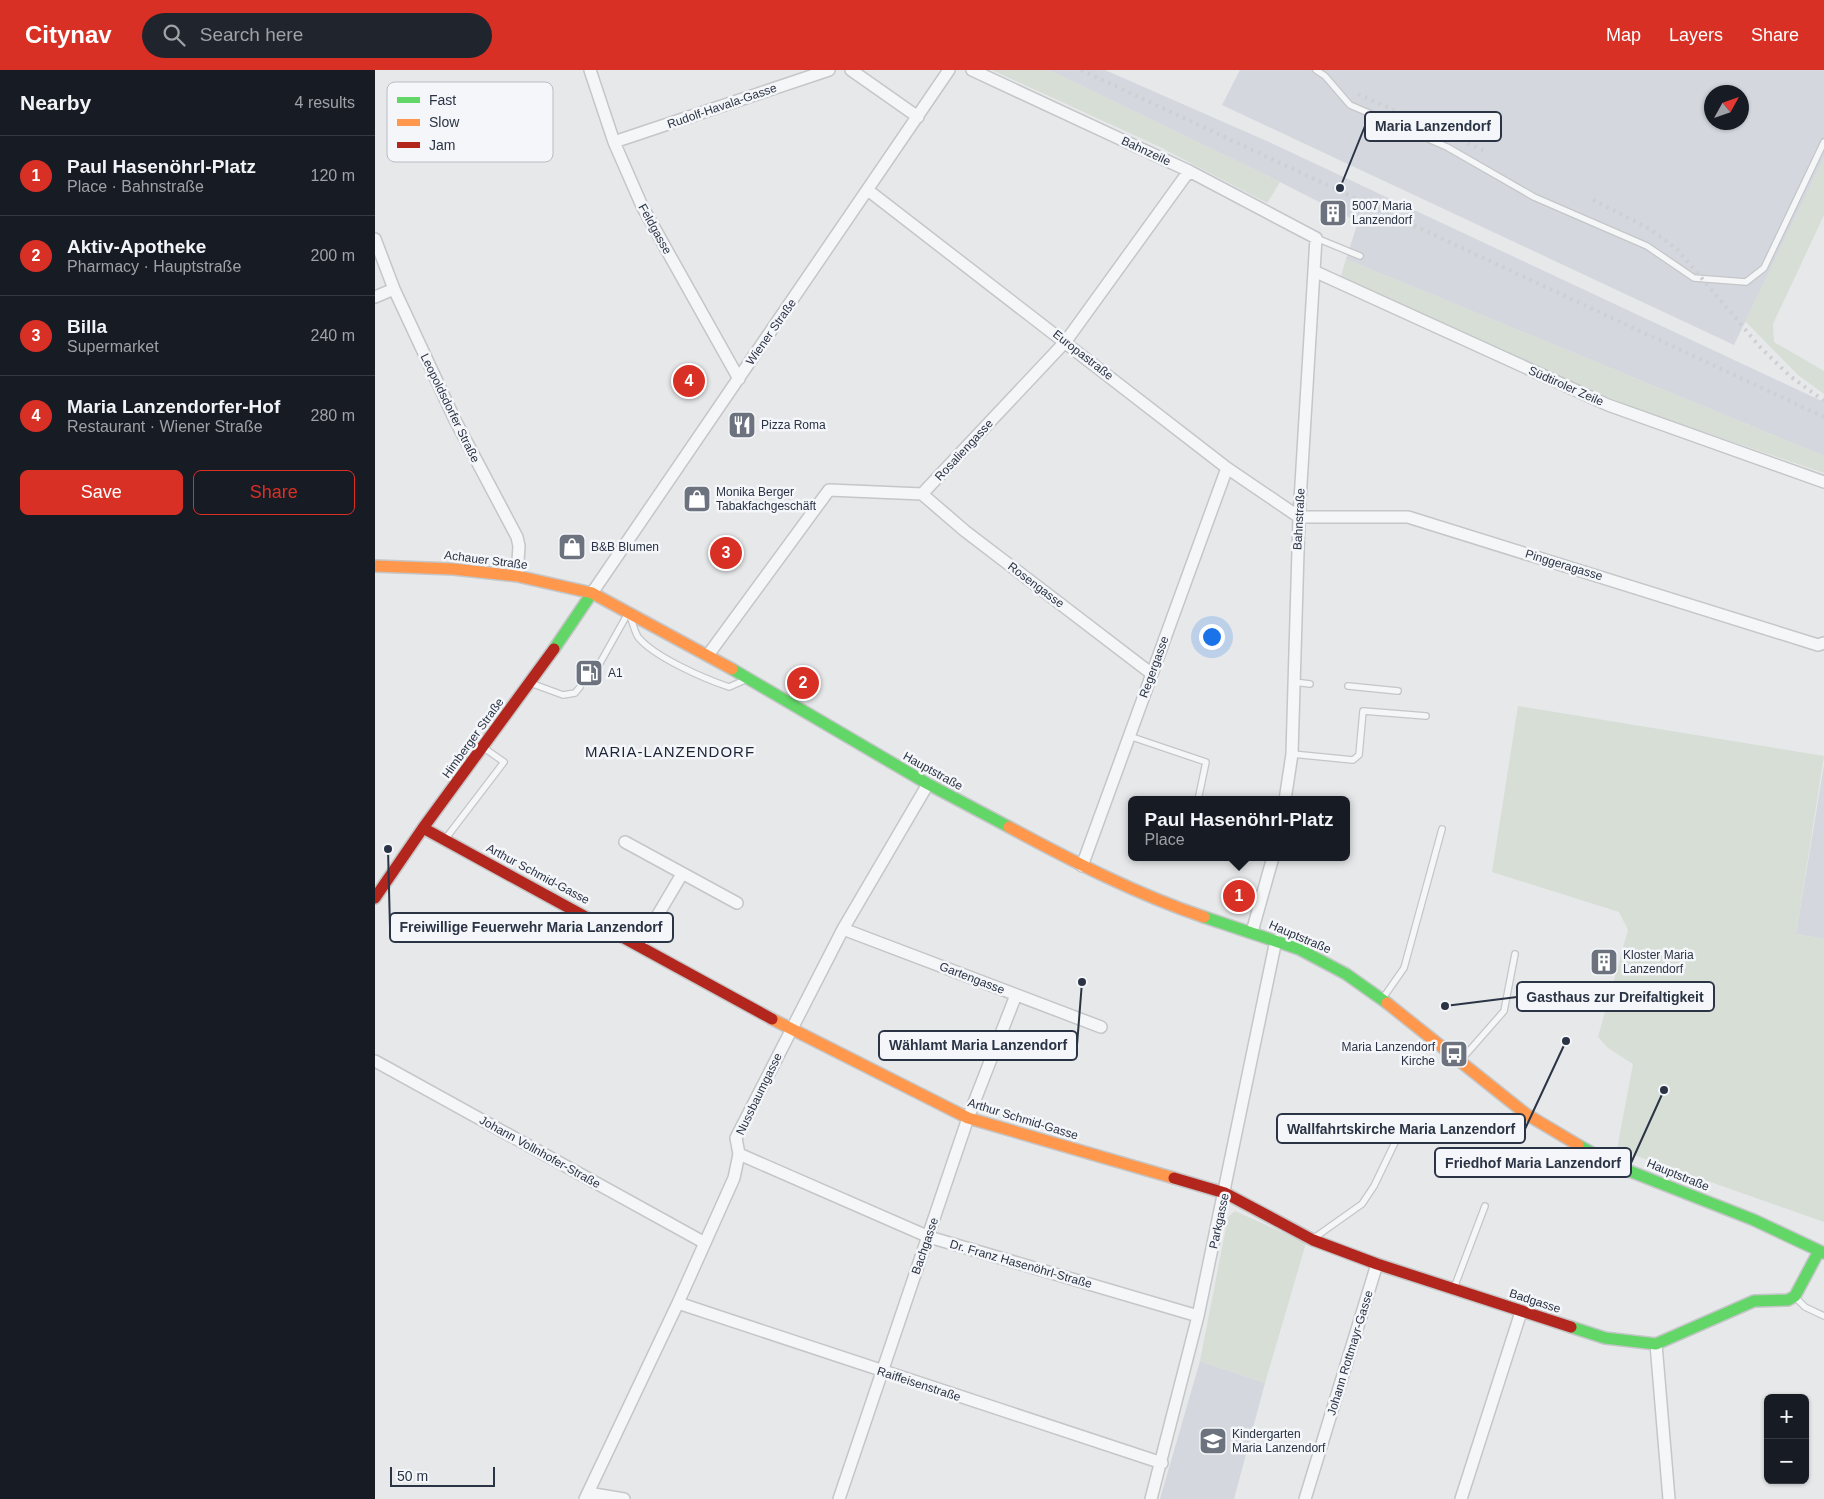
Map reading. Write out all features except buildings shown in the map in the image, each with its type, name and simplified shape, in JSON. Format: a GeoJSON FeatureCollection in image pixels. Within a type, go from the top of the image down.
{"type":"FeatureCollection","features":[{"type":"Feature","properties":{"kind":"street","name":"Feldgasse"},"geometry":{"type":"LineString","coordinates":[[590,70],[614,142],[642,206],[739,379]]}},
{"type":"Feature","properties":{"kind":"street","name":"Rudolf-Havala-Gasse"},"geometry":{"type":"LineString","coordinates":[[614,142],[829,70]]}},
{"type":"Feature","properties":{"kind":"street"},"geometry":{"type":"LineString","coordinates":[[851,70],[918,117]]}},
{"type":"Feature","properties":{"kind":"street","name":"Wiener Straße"},"geometry":{"type":"LineString","coordinates":[[592,593],[869,190],[949,70]]}},
{"type":"Feature","properties":{"kind":"street","name":"Bahnzeile"},"geometry":{"type":"LineString","coordinates":[[972,70],[1189,171],[1316,238]]}},
{"type":"Feature","properties":{"kind":"street","name":"Rosaliengasse"},"geometry":{"type":"LineString","coordinates":[[922,494],[1066,341],[1189,171]]}},
{"type":"Feature","properties":{"kind":"street","name":"Europastraße"},"geometry":{"type":"LineString","coordinates":[[869,190],[1066,341],[1227,468],[1299,518]]}},
{"type":"Feature","properties":{"kind":"street","name":"Bahnstraße"},"geometry":{"type":"LineString","coordinates":[[1286,796],[1292,754],[1299,518],[1316,272],[1316,238]]}},
{"type":"Feature","properties":{"kind":"street","name":"Leopoldsdorfer Straße"},"geometry":{"type":"LineString","coordinates":[[375,239],[394,289],[455,420],[517,537],[519,546],[517,576]]}},
{"type":"Feature","properties":{"kind":"street","name":"Südtiroler Zeile"},"geometry":{"type":"LineString","coordinates":[[1316,272],[1607,405],[1824,482]]}},
{"type":"Feature","properties":{"kind":"street"},"geometry":{"type":"LineString","coordinates":[[375,297],[394,289]]}},
{"type":"Feature","properties":{"kind":"street","name":"Regergasse"},"geometry":{"type":"LineString","coordinates":[[1081,866],[1227,468]]}},
{"type":"Feature","properties":{"kind":"street"},"geometry":{"type":"LineString","coordinates":[[708,655],[829,490],[922,494]]}},
{"type":"Feature","properties":{"kind":"street","name":"Rosengasse"},"geometry":{"type":"LineString","coordinates":[[922,494],[965,531],[1152,674]]}},
{"type":"Feature","properties":{"kind":"street","name":"Pinggeragasse"},"geometry":{"type":"LineString","coordinates":[[1299,518],[1408,517],[1819,645],[1824,643]]}},
{"type":"Feature","properties":{"kind":"street","name":"Achauer Straße"},"geometry":{"type":"LineString","coordinates":[[375,566],[453,568],[517,576],[592,593]]}},
{"type":"Feature","properties":{"kind":"street","name":"Hauptstraße"},"geometry":{"type":"LineString","coordinates":[[592,593],[708,655],[928,784],[1081,866],[1166,904],[1276,940],[1346,974],[1383,999],[1526,1114],[1569,1142],[1614,1165],[1754,1220],[1822,1252]]}},
{"type":"Feature","properties":{"kind":"street","name":"Himberger Straße"},"geometry":{"type":"LineString","coordinates":[[375,898],[423,828],[531,683],[592,593]]}},
{"type":"Feature","properties":{"kind":"street","name":"Nussbaumgasse"},"geometry":{"type":"LineString","coordinates":[[587,1496],[678,1303],[734,1178],[739,1154],[736,1138],[843,929],[928,784]]}},
{"type":"Feature","properties":{"kind":"street","name":"Arthur Schmid-Gasse"},"geometry":{"type":"LineString","coordinates":[[423,828],[791,1029],[968,1118],[1225,1194]]}},
{"type":"Feature","properties":{"kind":"street"},"geometry":{"type":"LineString","coordinates":[[625,842],[737,903]]}},
{"type":"Feature","properties":{"kind":"street"},"geometry":{"type":"LineString","coordinates":[[1252,932],[1272,861]]}},
{"type":"Feature","properties":{"kind":"street"},"geometry":{"type":"LineString","coordinates":[[640,945],[682,874]]}},
{"type":"Feature","properties":{"kind":"street","name":"Gartengasse"},"geometry":{"type":"LineString","coordinates":[[843,929],[1101,1028]]}},
{"type":"Feature","properties":{"kind":"street","name":"Parkgasse"},"geometry":{"type":"LineString","coordinates":[[1151,1499],[1162,1463],[1198,1316],[1225,1194],[1276,940]]}},
{"type":"Feature","properties":{"kind":"street","name":"Bachgasse"},"geometry":{"type":"LineString","coordinates":[[839,1499],[968,1118],[1016,995]]}},
{"type":"Feature","properties":{"kind":"street","name":"Johann Vollnhofer-Straße"},"geometry":{"type":"LineString","coordinates":[[375,1061],[705,1243]]}},
{"type":"Feature","properties":{"kind":"street","name":"Dr. Franz Hasenöhrl-Straße"},"geometry":{"type":"LineString","coordinates":[[739,1154],[929,1237],[1198,1316]]}},
{"type":"Feature","properties":{"kind":"street","name":"Badgasse"},"geometry":{"type":"LineString","coordinates":[[1225,1194],[1313,1240],[1377,1264],[1605,1338],[1656,1344]]}},
{"type":"Feature","properties":{"kind":"street"},"geometry":{"type":"LineString","coordinates":[[1669,1499],[1656,1344],[1755,1301],[1788,1300],[1795,1296],[1822,1252]]}},
{"type":"Feature","properties":{"kind":"street","name":"Johann Rottmayr-Gasse"},"geometry":{"type":"LineString","coordinates":[[1305,1499],[1377,1264]]}},
{"type":"Feature","properties":{"kind":"street","name":"Raiffeisenstraße"},"geometry":{"type":"LineString","coordinates":[[678,1303],[1162,1463]]}},
{"type":"Feature","properties":{"kind":"street"},"geometry":{"type":"LineString","coordinates":[[1461,1499],[1521,1312]]}},
{"type":"Feature","properties":{"kind":"street"},"geometry":{"type":"LineString","coordinates":[[587,1496],[624,1499]]}},
{"type":"Feature","properties":{"kind":"lane"},"geometry":{"type":"LineString","coordinates":[[1316,70],[1325,76],[1350,106],[1447,147],[1534,197],[1647,246],[1694,278],[1746,282],[1764,268],[1824,142]]}},
{"type":"Feature","properties":{"kind":"lane"},"geometry":{"type":"LineString","coordinates":[[1316,238],[1360,256]]}},
{"type":"Feature","properties":{"kind":"lane"},"geometry":{"type":"LineString","coordinates":[[600,663],[628,612]]}},
{"type":"Feature","properties":{"kind":"lane"},"geometry":{"type":"LineString","coordinates":[[628,612],[638,636],[675,662],[706,679],[729,687],[747,679]]}},
{"type":"Feature","properties":{"kind":"lane"},"geometry":{"type":"LineString","coordinates":[[1294,682],[1310,684]]}},
{"type":"Feature","properties":{"kind":"lane"},"geometry":{"type":"LineString","coordinates":[[531,683],[563,695],[575,693],[580,687]]}},
{"type":"Feature","properties":{"kind":"lane"},"geometry":{"type":"LineString","coordinates":[[1348,686],[1398,691]]}},
{"type":"Feature","properties":{"kind":"lane"},"geometry":{"type":"LineString","coordinates":[[1292,754],[1353,760],[1359,755],[1363,711],[1426,716]]}},
{"type":"Feature","properties":{"kind":"lane"},"geometry":{"type":"LineString","coordinates":[[1129,736],[1206,762],[1198,796]]}},
{"type":"Feature","properties":{"kind":"lane"},"geometry":{"type":"LineString","coordinates":[[445,840],[504,762],[484,748]]}},
{"type":"Feature","properties":{"kind":"lane"},"geometry":{"type":"LineString","coordinates":[[1383,999],[1404,968],[1442,829]]}},
{"type":"Feature","properties":{"kind":"lane"},"geometry":{"type":"LineString","coordinates":[[1461,1060],[1504,1011],[1515,954]]}},
{"type":"Feature","properties":{"kind":"lane"},"geometry":{"type":"LineString","coordinates":[[1313,1240],[1362,1204],[1374,1186],[1401,1130]]}},
{"type":"Feature","properties":{"kind":"lane"},"geometry":{"type":"LineString","coordinates":[[1454,1288],[1485,1206]]}},
{"type":"Feature","properties":{"kind":"lane"},"geometry":{"type":"LineString","coordinates":[[1795,1296],[1805,1307],[1824,1316]]}},
{"type":"Feature","properties":{"kind":"shaded area"},"geometry":{"type":"Polygon","coordinates":[[[992,70],[1049,70],[1280,182],[1267,203],[1160,147],[992,70]]]}},
{"type":"Feature","properties":{"kind":"shaded area"},"geometry":{"type":"Polygon","coordinates":[[[1049,70],[1105,70],[1269,142],[1824,402],[1824,456],[1346,259],[1358,222],[1049,70]]]}},
{"type":"Feature","properties":{"kind":"shaded area"},"geometry":{"type":"Polygon","coordinates":[[[1240,70],[1824,70],[1824,158],[1734,345],[1222,105],[1240,70]]]}},
{"type":"Feature","properties":{"kind":"shaded area"},"geometry":{"type":"Polygon","coordinates":[[[1824,158],[1824,215],[1773,324],[1774,342],[1824,371],[1824,394],[1798,375],[1745,321],[1824,158]]]}},
{"type":"Feature","properties":{"kind":"shaded area"},"geometry":{"type":"Polygon","coordinates":[[[1346,259],[1824,456],[1824,473],[1634,408],[1522,361],[1341,276],[1346,259]]]}},
{"type":"Feature","properties":{"kind":"shaded area"},"geometry":{"type":"Polygon","coordinates":[[[1518,706],[1824,756],[1796,934],[1824,939],[1824,1222],[1617,1149],[1633,1064],[1608,1048],[1598,1037],[1628,930],[1619,912],[1492,872],[1518,706]]]}},
{"type":"Feature","properties":{"kind":"shaded area"},"geometry":{"type":"Polygon","coordinates":[[[1824,765],[1824,939],[1796,934],[1824,765]]]}},
{"type":"Feature","properties":{"kind":"shaded area"},"geometry":{"type":"Polygon","coordinates":[[[1235,1211],[1306,1243],[1265,1383],[1200,1361],[1228,1217],[1235,1211]]]}},
{"type":"Feature","properties":{"kind":"shaded area","name":"Kindergarten Maria Lanzendorf"},"geometry":{"type":"Polygon","coordinates":[[[1200,1361],[1265,1383],[1234,1499],[1160,1499],[1200,1361]]]}},
{"type":"Feature","properties":{"kind":"railway"},"geometry":{"type":"LineString","coordinates":[[1081,70],[1824,417]]}},
{"type":"Feature","properties":{"kind":"railway"},"geometry":{"type":"LineString","coordinates":[[1358,94],[1485,151]]}},
{"type":"Feature","properties":{"kind":"railway"},"geometry":{"type":"LineString","coordinates":[[1593,200],[1650,229],[1677,249],[1761,348],[1790,376],[1824,401]]}},
{"type":"Feature","properties":{"kind":"traffic: fast"},"geometry":{"type":"LineString","coordinates":[[554,649],[592,593]]}},
{"type":"Feature","properties":{"kind":"traffic: fast"},"geometry":{"type":"LineString","coordinates":[[732,669],[928,784],[1009,827]]}},
{"type":"Feature","properties":{"kind":"traffic: fast"},"geometry":{"type":"LineString","coordinates":[[1204,917],[1299,949],[1346,974],[1387,1003]]}},
{"type":"Feature","properties":{"kind":"traffic: fast"},"geometry":{"type":"LineString","coordinates":[[1578,1145],[1614,1165],[1754,1220],[1824,1253]]}},
{"type":"Feature","properties":{"kind":"traffic: fast"},"geometry":{"type":"LineString","coordinates":[[1571,1327],[1605,1338],[1656,1344],[1754,1301],[1788,1300],[1795,1296],[1819,1251]]}},
{"type":"Feature","properties":{"kind":"traffic: slow"},"geometry":{"type":"LineString","coordinates":[[375,566],[453,569],[517,576],[592,593],[732,669]]}},
{"type":"Feature","properties":{"kind":"traffic: slow"},"geometry":{"type":"LineString","coordinates":[[1009,827],[1105,876],[1154,898],[1204,917]]}},
{"type":"Feature","properties":{"kind":"traffic: slow"},"geometry":{"type":"LineString","coordinates":[[1387,1003],[1526,1114],[1578,1145]]}},
{"type":"Feature","properties":{"kind":"traffic: slow"},"geometry":{"type":"LineString","coordinates":[[772,1019],[968,1118],[1174,1178]]}},
{"type":"Feature","properties":{"kind":"traffic: jam"},"geometry":{"type":"LineString","coordinates":[[375,898],[423,828],[554,649]]}},
{"type":"Feature","properties":{"kind":"traffic: jam"},"geometry":{"type":"LineString","coordinates":[[423,828],[772,1019]]}},
{"type":"Feature","properties":{"kind":"traffic: jam"},"geometry":{"type":"LineString","coordinates":[[1174,1178],[1225,1193],[1313,1240],[1377,1264],[1571,1327]]}},
{"type":"Feature","properties":{"kind":"place","name":"Maria Lanzendorf"},"geometry":{"type":"Point","coordinates":[1340,188]}},
{"type":"Feature","properties":{"kind":"place","name":"5007 Maria Lanzendorf"},"geometry":{"type":"Point","coordinates":[1333,213]}},
{"type":"Feature","properties":{"kind":"place","name":"Maria Lanzendorfer-Hof"},"geometry":{"type":"Point","coordinates":[689,381]}},
{"type":"Feature","properties":{"kind":"place","name":"Pizza Roma"},"geometry":{"type":"Point","coordinates":[742,425]}},
{"type":"Feature","properties":{"kind":"place","name":"Monika Berger Tabakfachgeschäft"},"geometry":{"type":"Point","coordinates":[697,499]}},
{"type":"Feature","properties":{"kind":"place","name":"B&B Blumen"},"geometry":{"type":"Point","coordinates":[572,547]}},
{"type":"Feature","properties":{"kind":"place","name":"Billa"},"geometry":{"type":"Point","coordinates":[726,553]}},
{"type":"Feature","properties":{"kind":"place","name":"A1"},"geometry":{"type":"Point","coordinates":[589,673]}},
{"type":"Feature","properties":{"kind":"place","name":"Aktiv-Apotheke"},"geometry":{"type":"Point","coordinates":[803,683]}},
{"type":"Feature","properties":{"kind":"place","name":"Freiwillige Feuerwehr Maria Lanzendorf"},"geometry":{"type":"Point","coordinates":[388,849]}},
{"type":"Feature","properties":{"kind":"place","name":"Paul Hasenöhrl-Platz"},"geometry":{"type":"Point","coordinates":[1239,896]}},
{"type":"Feature","properties":{"kind":"place","name":"Kloster Maria Lanzendorf"},"geometry":{"type":"Point","coordinates":[1604,962]}},
{"type":"Feature","properties":{"kind":"place","name":"Wählamt Maria Lanzendorf"},"geometry":{"type":"Point","coordinates":[1082,982]}},
{"type":"Feature","properties":{"kind":"place","name":"Gasthaus zur Dreifaltigkeit"},"geometry":{"type":"Point","coordinates":[1445,1006]}},
{"type":"Feature","properties":{"kind":"place","name":"Wallfahrtskirche Maria Lanzendorf"},"geometry":{"type":"Point","coordinates":[1566,1041]}},
{"type":"Feature","properties":{"kind":"place","name":"Maria Lanzendorf Kirche"},"geometry":{"type":"Point","coordinates":[1454,1054]}},
{"type":"Feature","properties":{"kind":"place","name":"Friedhof Maria Lanzendorf"},"geometry":{"type":"Point","coordinates":[1664,1090]}},
{"type":"Feature","properties":{"kind":"place","name":"Kindergarten Maria Lanzendorf"},"geometry":{"type":"Point","coordinates":[1213,1441]}},
{"type":"Feature","properties":{"kind":"district","name":"MARIA-LANZENDORF"},"geometry":{"type":"Point","coordinates":[670,752]}}]}
